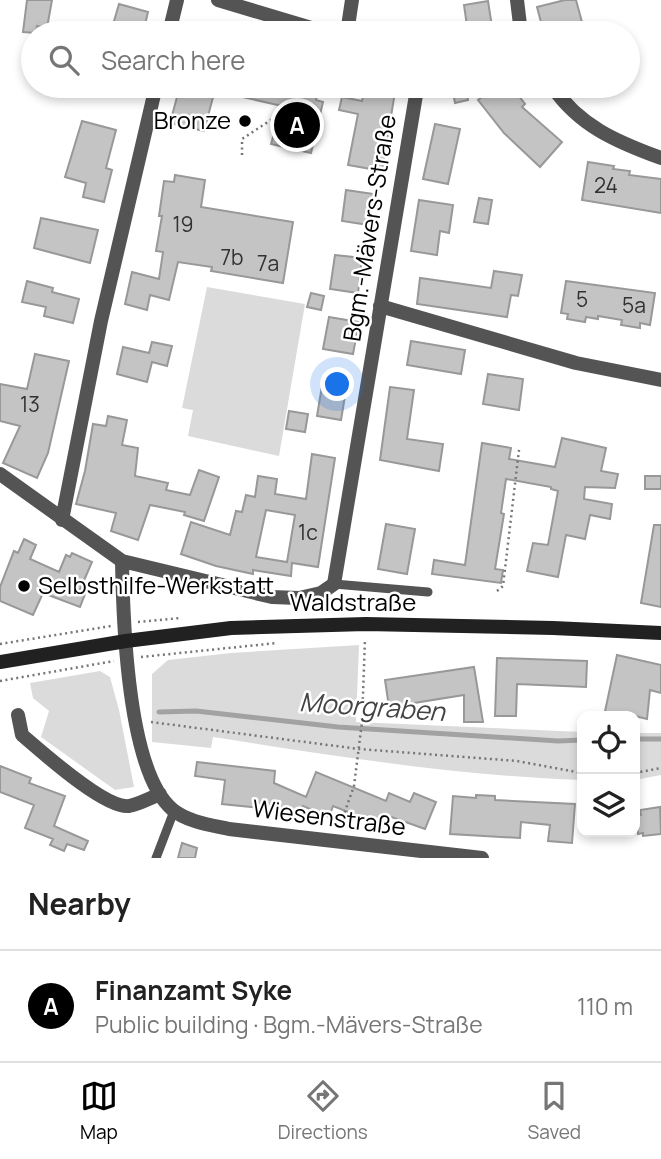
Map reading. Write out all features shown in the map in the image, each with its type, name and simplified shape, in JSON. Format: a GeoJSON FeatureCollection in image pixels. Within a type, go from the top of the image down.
{"type":"FeatureCollection","features":[{"type":"Feature","properties":{"kind":"main road","name":"Waldstraße"},"geometry":{"type":"LineString","coordinates":[[126,640],[231,628],[366,624],[661,633]]}},
{"type":"Feature","properties":{"kind":"main road"},"geometry":{"type":"LineString","coordinates":[[0,662],[126,640]]}},
{"type":"Feature","properties":{"kind":"street"},"geometry":{"type":"LineString","coordinates":[[172,21],[177,0]]}},
{"type":"Feature","properties":{"kind":"street"},"geometry":{"type":"LineString","coordinates":[[218,0],[288,21]]}},
{"type":"Feature","properties":{"kind":"street"},"geometry":{"type":"LineString","coordinates":[[349,21],[352,0]]}},
{"type":"Feature","properties":{"kind":"street"},"geometry":{"type":"LineString","coordinates":[[517,0],[520,21]]}},
{"type":"Feature","properties":{"kind":"street"},"geometry":{"type":"LineString","coordinates":[[62,520],[101,321],[153,98]]}},
{"type":"Feature","properties":{"kind":"street","name":"Bgm.-Mävers-Straße"},"geometry":{"type":"LineString","coordinates":[[334,584],[415,98]]}},
{"type":"Feature","properties":{"kind":"street"},"geometry":{"type":"LineString","coordinates":[[560,98],[566,107],[618,142],[661,158]]}},
{"type":"Feature","properties":{"kind":"street"},"geometry":{"type":"LineString","coordinates":[[380,306],[576,363],[661,380]]}},
{"type":"Feature","properties":{"kind":"street","name":"Waldstraße"},"geometry":{"type":"LineString","coordinates":[[0,474],[122,561],[272,597],[299,598],[321,593],[334,584]]}},
{"type":"Feature","properties":{"kind":"street"},"geometry":{"type":"LineString","coordinates":[[122,561],[122,610],[126,640]]}},
{"type":"Feature","properties":{"kind":"street","name":"Wiesenstraße"},"geometry":{"type":"LineString","coordinates":[[126,640],[137,725],[148,771],[160,794],[174,811],[200,823],[229,829],[482,858]]}},
{"type":"Feature","properties":{"kind":"street"},"geometry":{"type":"LineString","coordinates":[[18,715],[22,735],[111,803],[128,806],[160,794]]}},
{"type":"Feature","properties":{"kind":"lane","name":"Waldstraße"},"geometry":{"type":"LineString","coordinates":[[334,584],[428,592]]}},
{"type":"Feature","properties":{"kind":"lane"},"geometry":{"type":"LineString","coordinates":[[156,858],[174,811]]}},
{"type":"Feature","properties":{"kind":"path"},"geometry":{"type":"LineString","coordinates":[[242,155],[242,139],[277,116]]}},
{"type":"Feature","properties":{"kind":"path"},"geometry":{"type":"LineString","coordinates":[[497,591],[503,586],[519,450]]}},
{"type":"Feature","properties":{"kind":"path"},"geometry":{"type":"LineString","coordinates":[[334,841],[354,786],[362,722],[366,624]]}},
{"type":"Feature","properties":{"kind":"path"},"geometry":{"type":"LineString","coordinates":[[0,681],[168,652],[283,643]]}},
{"type":"Feature","properties":{"kind":"path"},"geometry":{"type":"LineString","coordinates":[[137,725],[146,721],[359,750],[517,761],[577,772]]}},
{"type":"Feature","properties":{"kind":"path"},"geometry":{"type":"LineString","coordinates":[[640,772],[661,768]]}},
{"type":"Feature","properties":{"kind":"shaded area"},"geometry":{"type":"Polygon","coordinates":[[[207,287],[305,304],[279,456],[188,436],[193,410],[182,408],[207,287]]]}},
{"type":"Feature","properties":{"kind":"shaded area"},"geometry":{"type":"Polygon","coordinates":[[[359,645],[356,722],[577,732],[577,780],[443,770],[213,737],[211,748],[152,742],[152,674],[168,660],[359,645]]]}},
{"type":"Feature","properties":{"kind":"shaded area"},"geometry":{"type":"Polygon","coordinates":[[[100,671],[110,677],[134,787],[115,790],[41,737],[49,711],[33,698],[30,683],[100,671]]]}},
{"type":"Feature","properties":{"kind":"shaded area"},"geometry":{"type":"Polygon","coordinates":[[[640,733],[661,733],[661,775],[640,779],[640,733]]]}},
{"type":"Feature","properties":{"kind":"building"},"geometry":{"type":"Polygon","coordinates":[[[27,0],[52,0],[48,21],[24,21],[27,0]]]}},
{"type":"Feature","properties":{"kind":"building"},"geometry":{"type":"Polygon","coordinates":[[[576,0],[582,21],[541,21],[537,7],[576,0]]]}},
{"type":"Feature","properties":{"kind":"building"},"geometry":{"type":"Polygon","coordinates":[[[488,1],[491,21],[466,21],[464,5],[488,1]]]}},
{"type":"Feature","properties":{"kind":"building"},"geometry":{"type":"Polygon","coordinates":[[[119,4],[148,12],[146,21],[114,21],[119,4]]]}},
{"type":"Feature","properties":{"kind":"building"},"geometry":{"type":"Polygon","coordinates":[[[177,98],[213,98],[204,131],[170,123],[177,98]]]}},
{"type":"Feature","properties":{"kind":"building"},"geometry":{"type":"Polygon","coordinates":[[[247,98],[316,98],[323,102],[311,153],[271,144],[282,106],[247,98]]]}},
{"type":"Feature","properties":{"kind":"building"},"geometry":{"type":"Polygon","coordinates":[[[342,98],[362,101],[363,98],[394,98],[382,171],[348,165],[358,114],[339,110],[342,98]]]}},
{"type":"Feature","properties":{"kind":"building"},"geometry":{"type":"Polygon","coordinates":[[[454,98],[468,98],[468,100],[455,103],[454,98]]]}},
{"type":"Feature","properties":{"kind":"building"},"geometry":{"type":"Polygon","coordinates":[[[520,98],[525,104],[522,107],[562,142],[540,167],[504,133],[478,100],[520,98]]]}},
{"type":"Feature","properties":{"kind":"building"},"geometry":{"type":"Polygon","coordinates":[[[82,121],[116,130],[106,168],[112,170],[104,202],[83,197],[86,183],[65,177],[82,121]]]}},
{"type":"Feature","properties":{"kind":"building"},"geometry":{"type":"Polygon","coordinates":[[[435,124],[460,129],[448,184],[423,179],[435,124]]]}},
{"type":"Feature","properties":{"kind":"building"},"geometry":{"type":"Polygon","coordinates":[[[588,162],[630,171],[629,175],[661,179],[661,213],[582,200],[588,162]]]}},
{"type":"Feature","properties":{"kind":"building"},"geometry":{"type":"Polygon","coordinates":[[[175,175],[205,180],[201,207],[293,222],[283,283],[211,271],[212,267],[178,262],[169,300],[150,295],[147,310],[125,304],[132,272],[159,279],[163,252],[156,251],[164,181],[174,182],[175,175]]]}},
{"type":"Feature","properties":{"kind":"building"},"geometry":{"type":"Polygon","coordinates":[[[346,190],[374,194],[369,225],[342,221],[346,190]]]}},
{"type":"Feature","properties":{"kind":"building"},"geometry":{"type":"Polygon","coordinates":[[[479,198],[492,200],[488,224],[474,222],[479,198]]]}},
{"type":"Feature","properties":{"kind":"building"},"geometry":{"type":"Polygon","coordinates":[[[419,200],[453,205],[449,233],[440,231],[437,255],[411,251],[419,200]]]}},
{"type":"Feature","properties":{"kind":"building"},"geometry":{"type":"Polygon","coordinates":[[[41,218],[98,230],[90,263],[34,248],[41,218]]]}},
{"type":"Feature","properties":{"kind":"building"},"geometry":{"type":"Polygon","coordinates":[[[335,255],[362,258],[358,293],[330,289],[335,255]]]}},
{"type":"Feature","properties":{"kind":"building"},"geometry":{"type":"Polygon","coordinates":[[[494,271],[522,275],[518,296],[511,295],[507,317],[417,304],[420,278],[491,288],[494,271]]]}},
{"type":"Feature","properties":{"kind":"building"},"geometry":{"type":"Polygon","coordinates":[[[27,281],[53,288],[52,292],[79,299],[73,323],[44,316],[46,307],[22,302],[27,281]]]}},
{"type":"Feature","properties":{"kind":"building"},"geometry":{"type":"Polygon","coordinates":[[[566,281],[655,293],[650,325],[640,323],[640,328],[621,325],[622,320],[598,316],[598,319],[586,317],[585,322],[567,319],[568,314],[561,313],[566,281]]]}},
{"type":"Feature","properties":{"kind":"building"},"geometry":{"type":"Polygon","coordinates":[[[311,293],[324,296],[321,310],[307,307],[311,293]]]}},
{"type":"Feature","properties":{"kind":"building"},"geometry":{"type":"Polygon","coordinates":[[[329,317],[359,322],[353,354],[323,349],[329,317]]]}},
{"type":"Feature","properties":{"kind":"building"},"geometry":{"type":"Polygon","coordinates":[[[411,341],[465,350],[461,374],[407,365],[411,341]]]}},
{"type":"Feature","properties":{"kind":"building"},"geometry":{"type":"Polygon","coordinates":[[[152,342],[172,346],[167,366],[152,362],[147,382],[117,374],[123,347],[149,353],[152,342]]]}},
{"type":"Feature","properties":{"kind":"building"},"geometry":{"type":"Polygon","coordinates":[[[35,354],[69,361],[48,453],[37,478],[3,463],[20,426],[0,421],[0,384],[27,389],[35,354]]]}},
{"type":"Feature","properties":{"kind":"building"},"geometry":{"type":"Polygon","coordinates":[[[488,374],[523,379],[519,410],[483,404],[488,374]]]}},
{"type":"Feature","properties":{"kind":"building"},"geometry":{"type":"Polygon","coordinates":[[[322,386],[346,390],[341,420],[317,416],[322,386]]]}},
{"type":"Feature","properties":{"kind":"building"},"geometry":{"type":"Polygon","coordinates":[[[390,387],[414,390],[407,439],[443,444],[439,471],[380,460],[390,387]]]}},
{"type":"Feature","properties":{"kind":"building"},"geometry":{"type":"Polygon","coordinates":[[[289,411],[308,414],[305,432],[286,429],[289,411]]]}},
{"type":"Feature","properties":{"kind":"building"},"geometry":{"type":"Polygon","coordinates":[[[108,416],[127,420],[122,445],[138,448],[135,476],[168,483],[166,490],[190,495],[199,470],[219,477],[204,521],[184,515],[185,512],[150,505],[138,540],[111,531],[116,513],[76,504],[93,424],[106,426],[108,416]]]}},
{"type":"Feature","properties":{"kind":"building"},"geometry":{"type":"Polygon","coordinates":[[[562,438],[606,448],[601,471],[618,474],[615,488],[585,487],[584,499],[612,504],[610,519],[590,515],[585,539],[566,535],[558,577],[527,571],[533,543],[548,545],[558,491],[551,487],[506,479],[501,513],[504,514],[495,569],[503,570],[501,583],[432,574],[434,560],[465,565],[482,443],[511,448],[509,459],[555,467],[562,438]]]}},
{"type":"Feature","properties":{"kind":"building"},"geometry":{"type":"Polygon","coordinates":[[[312,454],[335,458],[318,567],[292,563],[291,576],[253,570],[253,574],[216,566],[181,554],[191,522],[230,535],[236,511],[242,512],[246,495],[255,497],[258,476],[277,479],[275,494],[306,499],[312,454]],[[266,510],[256,557],[287,562],[295,515],[266,510]]]}},
{"type":"Feature","properties":{"kind":"building"},"geometry":{"type":"Polygon","coordinates":[[[645,476],[661,476],[661,489],[645,489],[645,476]]]}},
{"type":"Feature","properties":{"kind":"building"},"geometry":{"type":"Polygon","coordinates":[[[386,524],[415,529],[407,574],[378,569],[386,524]]]}},
{"type":"Feature","properties":{"kind":"building"},"geometry":{"type":"Polygon","coordinates":[[[654,525],[661,525],[661,607],[641,603],[654,525]]]}},
{"type":"Feature","properties":{"kind":"building"},"geometry":{"type":"Polygon","coordinates":[[[24,539],[36,545],[30,559],[59,572],[66,555],[70,557],[72,553],[92,562],[79,592],[85,594],[80,607],[43,593],[33,615],[0,601],[0,587],[14,551],[18,553],[24,539]]]}},
{"type":"Feature","properties":{"kind":"building"},"geometry":{"type":"Polygon","coordinates":[[[617,655],[661,665],[661,693],[650,690],[647,719],[640,717],[640,711],[605,711],[617,655]]]}},
{"type":"Feature","properties":{"kind":"building"},"geometry":{"type":"Polygon","coordinates":[[[497,658],[587,661],[586,687],[517,684],[516,716],[495,716],[497,658]]]}},
{"type":"Feature","properties":{"kind":"building"},"geometry":{"type":"Polygon","coordinates":[[[474,667],[483,722],[464,722],[464,695],[389,707],[385,680],[474,667]]]}},
{"type":"Feature","properties":{"kind":"building"},"geometry":{"type":"Polygon","coordinates":[[[197,762],[275,771],[274,783],[306,797],[316,772],[386,801],[389,793],[410,802],[414,793],[436,802],[425,829],[383,814],[379,824],[333,806],[329,817],[303,806],[299,815],[272,803],[271,809],[222,804],[225,780],[195,776],[197,762]]]}},
{"type":"Feature","properties":{"kind":"building"},"geometry":{"type":"Polygon","coordinates":[[[0,766],[31,778],[29,783],[65,796],[54,826],[88,841],[84,850],[67,844],[64,851],[50,845],[53,839],[25,828],[34,805],[0,792],[0,766]]]}},
{"type":"Feature","properties":{"kind":"building"},"geometry":{"type":"Polygon","coordinates":[[[476,795],[495,796],[495,800],[575,804],[572,843],[548,841],[550,825],[521,822],[520,838],[450,834],[453,796],[476,798],[476,795]]]}},
{"type":"Feature","properties":{"kind":"building"},"geometry":{"type":"Polygon","coordinates":[[[660,807],[661,834],[643,836],[643,833],[640,834],[640,810],[660,807]]]}},
{"type":"Feature","properties":{"kind":"building"},"geometry":{"type":"Polygon","coordinates":[[[182,843],[197,848],[195,858],[178,858],[182,843]]]}},
{"type":"Feature","properties":{"kind":"waterway","name":"Moorgraben"},"geometry":{"type":"LineString","coordinates":[[159,712],[196,711],[338,727],[577,740]]}},
{"type":"Feature","properties":{"kind":"waterway","name":"Moorgraben"},"geometry":{"type":"LineString","coordinates":[[640,739],[661,739]]}},
{"type":"Feature","properties":{"kind":"place","name":"Bronze"},"geometry":{"type":"Point","coordinates":[245,121]}},
{"type":"Feature","properties":{"kind":"place","name":"Finanzamt Syke"},"geometry":{"type":"Point","coordinates":[297,125]}},
{"type":"Feature","properties":{"kind":"place","name":"Selbsthilfe-Werkstatt"},"geometry":{"type":"Point","coordinates":[24,586]}}]}
